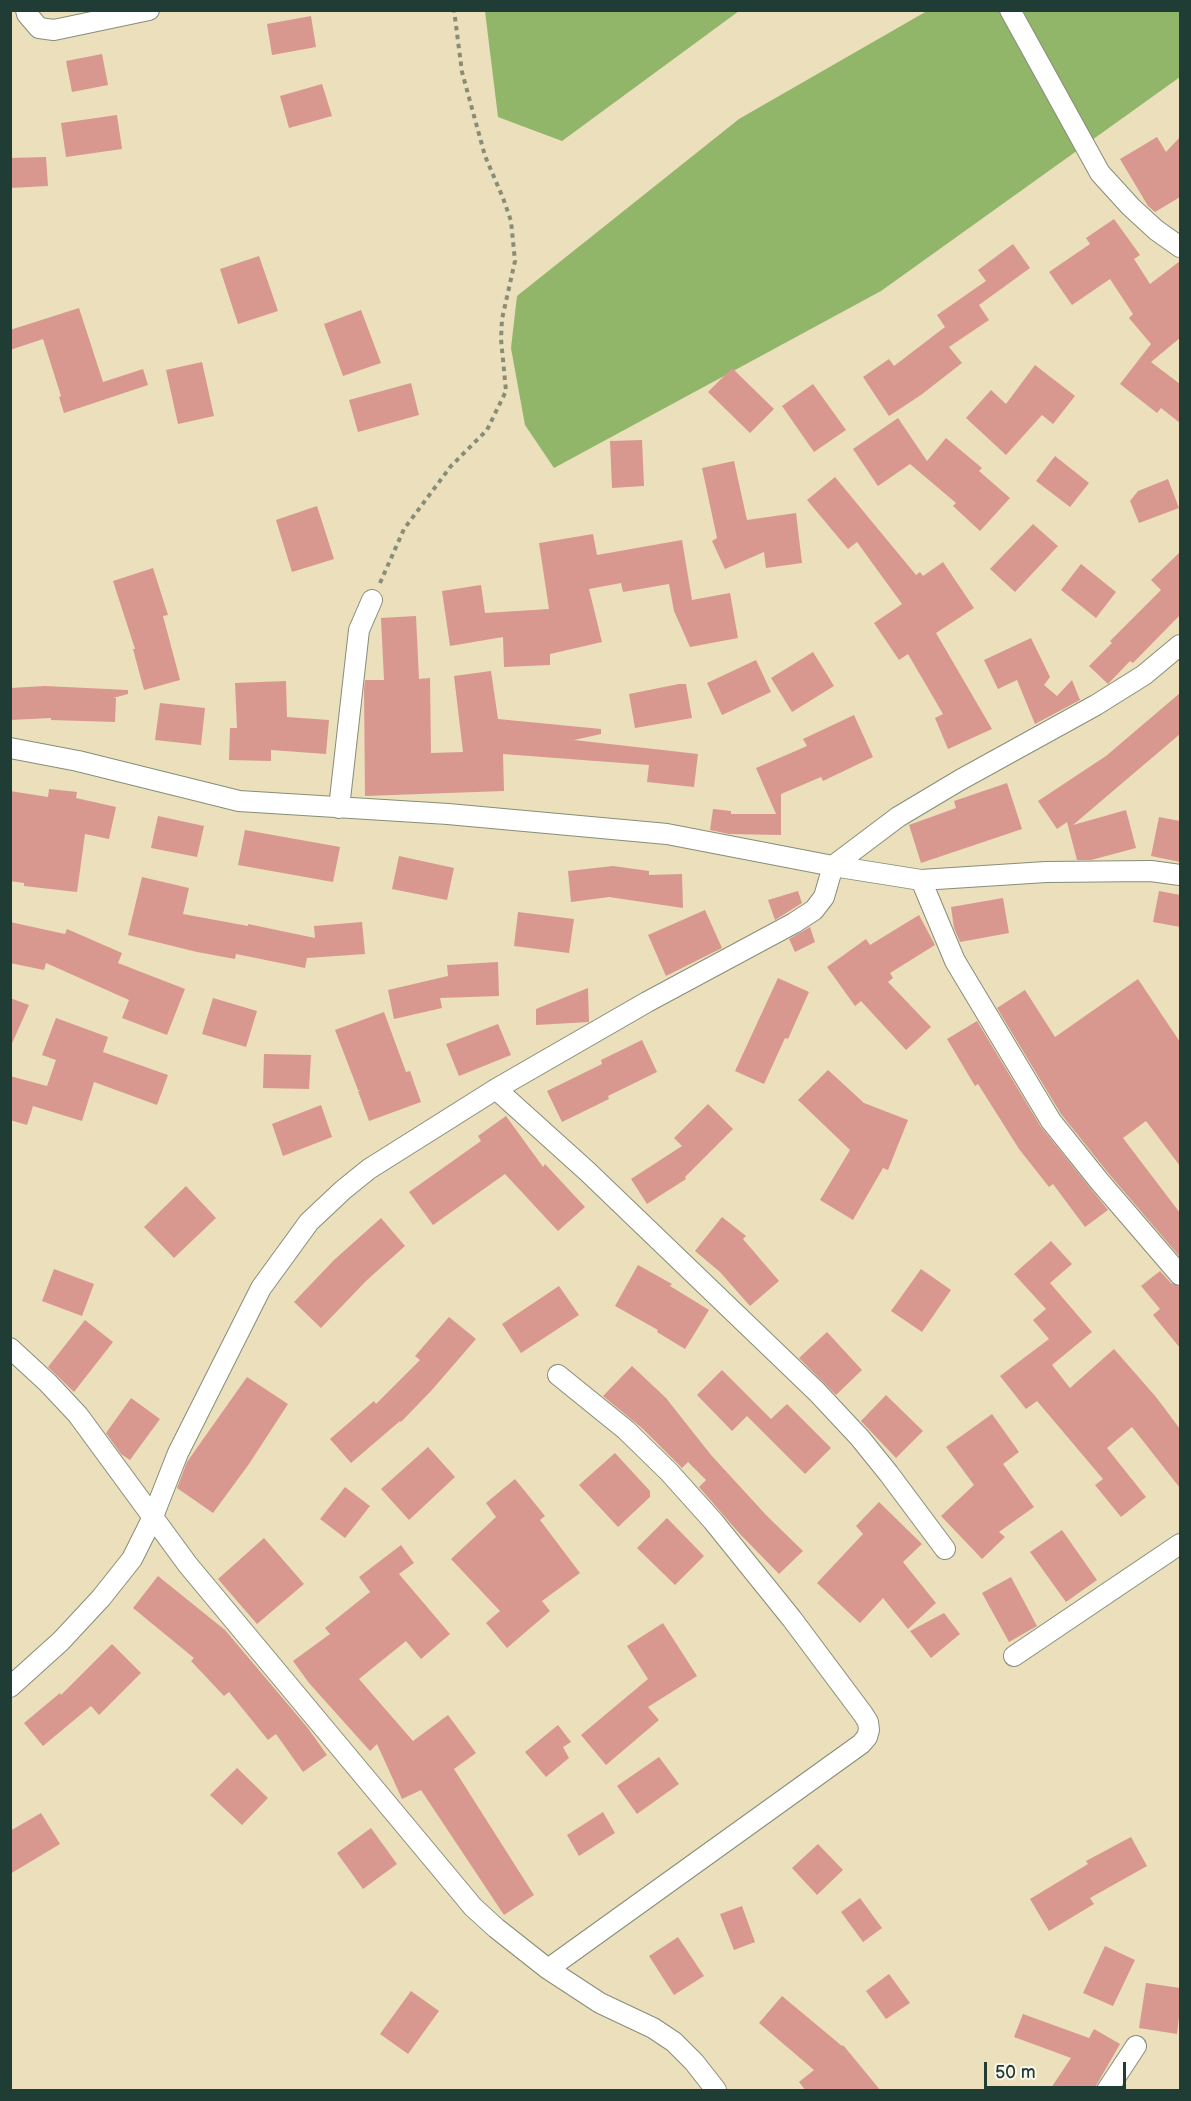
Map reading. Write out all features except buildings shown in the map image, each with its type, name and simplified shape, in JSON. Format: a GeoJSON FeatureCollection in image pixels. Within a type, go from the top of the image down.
{"type":"FeatureCollection","features":[{"type":"Feature","properties":{"kind":"street"},"geometry":{"type":"LineString","coordinates":[[26,10],[39,28],[54,30],[149,10]]}},
{"type":"Feature","properties":{"kind":"street"},"geometry":{"type":"LineString","coordinates":[[1010,10],[1100,173],[1131,207],[1180,248]]}},
{"type":"Feature","properties":{"kind":"street"},"geometry":{"type":"LineString","coordinates":[[339,808],[359,630],[372,600]]}},
{"type":"Feature","properties":{"kind":"street"},"geometry":{"type":"LineString","coordinates":[[10,1687],[61,1641],[101,1598],[132,1559],[152,1519],[178,1453],[261,1288],[309,1222],[343,1190],[369,1169],[496,1089],[646,1002],[814,910],[824,897],[833,866],[924,801],[1096,705],[1144,675],[1180,645]]}},
{"type":"Feature","properties":{"kind":"street"},"geometry":{"type":"LineString","coordinates":[[10,748],[78,761],[239,801],[448,814],[667,834],[833,866],[921,880],[1046,872],[1151,871],[1180,875]]}},
{"type":"Feature","properties":{"kind":"street"},"geometry":{"type":"LineString","coordinates":[[921,880],[955,961],[1051,1121],[1180,1275]]}},
{"type":"Feature","properties":{"kind":"street"},"geometry":{"type":"LineString","coordinates":[[496,1089],[588,1172],[817,1392],[860,1438],[945,1549]]}},
{"type":"Feature","properties":{"kind":"street"},"geometry":{"type":"LineString","coordinates":[[10,1348],[48,1383],[78,1416],[152,1519],[195,1574],[473,1907],[505,1936],[548,1969],[600,2002],[653,2028],[674,2042],[694,2062],[716,2091]]}},
{"type":"Feature","properties":{"kind":"street"},"geometry":{"type":"LineString","coordinates":[[548,1969],[861,1744],[869,1730],[868,1722],[863,1714],[713,1521],[669,1472],[626,1430],[598,1405],[558,1375]]}},
{"type":"Feature","properties":{"kind":"street"},"geometry":{"type":"LineString","coordinates":[[1014,1656],[1180,1544]]}},
{"type":"Feature","properties":{"kind":"street"},"geometry":{"type":"LineString","coordinates":[[1107,2091],[1136,2046]]}},
{"type":"Feature","properties":{"kind":"path"},"geometry":{"type":"LineString","coordinates":[[372,600],[404,529],[451,466],[487,430],[506,391],[501,339],[502,320],[515,261],[510,222],[503,198],[485,156],[462,72],[454,10]]}},
{"type":"Feature","properties":{"kind":"green space"},"geometry":{"type":"Polygon","coordinates":[[[485,10],[739,11],[562,141],[498,117],[485,10]]]}},
{"type":"Feature","properties":{"kind":"green space"},"geometry":{"type":"Polygon","coordinates":[[[927,11],[1180,11],[1180,77],[881,291],[554,468],[525,425],[511,348],[517,296],[739,119],[927,11]]]}}]}
